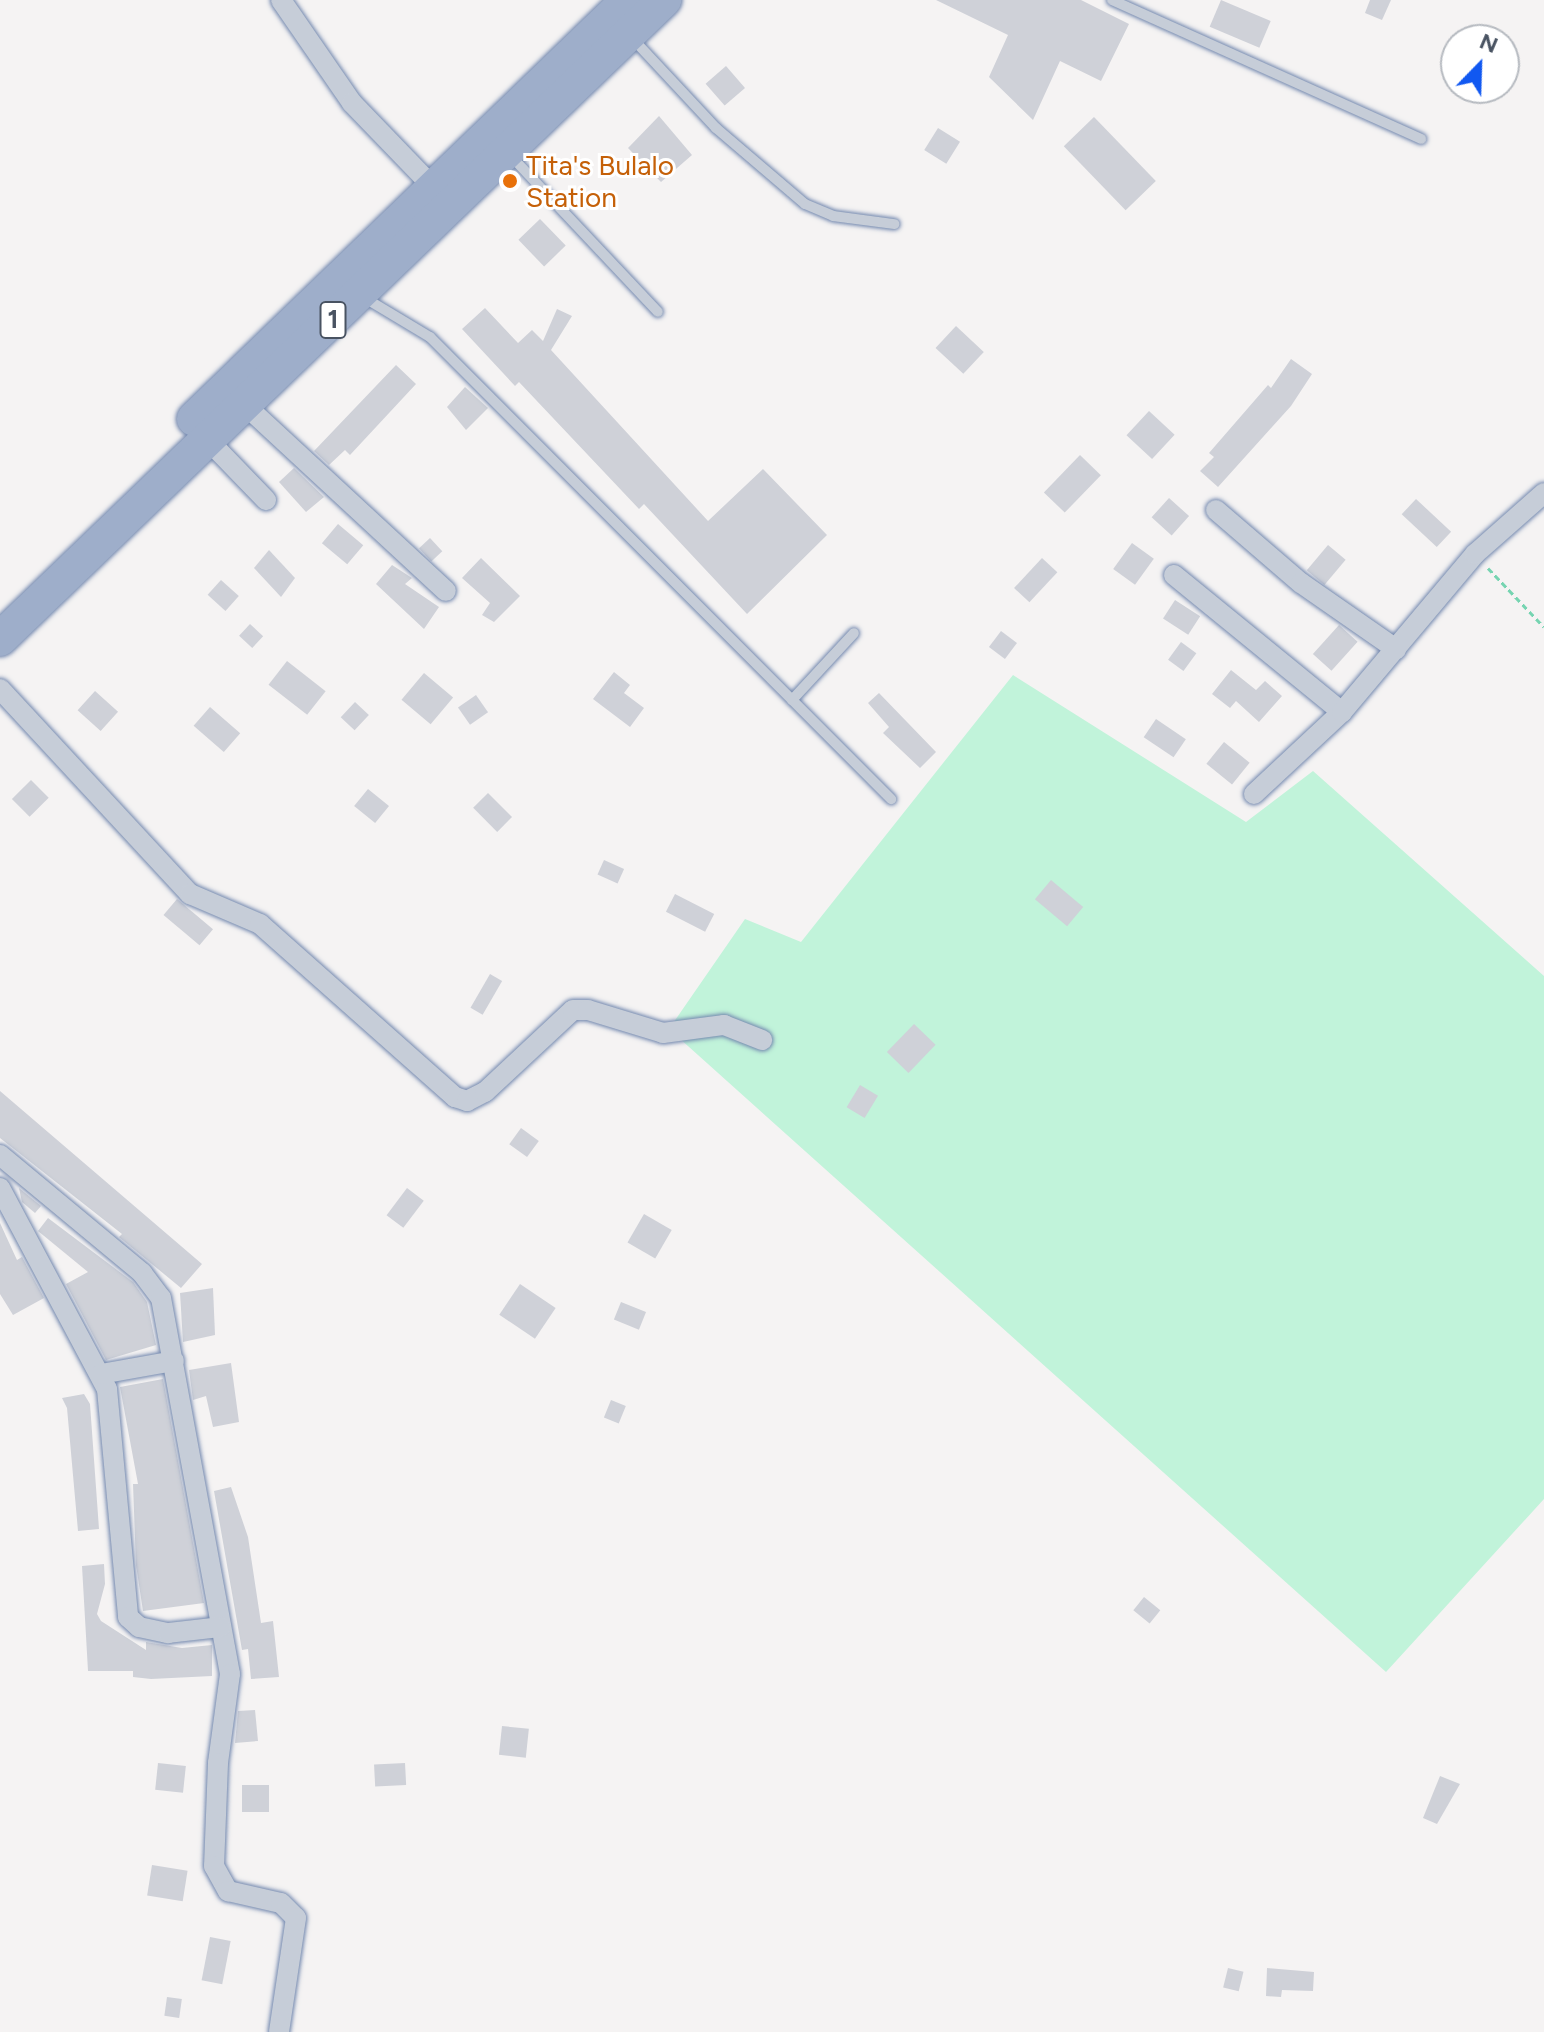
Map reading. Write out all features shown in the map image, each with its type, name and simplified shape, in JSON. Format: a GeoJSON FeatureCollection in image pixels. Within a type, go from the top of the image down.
{"type":"FeatureCollection","features":[{"type":"Feature","properties":{"kind":"highway","name":"1"},"geometry":{"type":"LineString","coordinates":[[0,639],[244,404],[434,188],[653,1]]}},
{"type":"Feature","properties":{"kind":"highway","name":"1"},"geometry":{"type":"LineString","coordinates":[[0,606],[351,285],[507,152],[629,34],[653,1]]}},
{"type":"Feature","properties":{"kind":"street"},"geometry":{"type":"LineString","coordinates":[[281,0],[352,103],[434,188]]}},
{"type":"Feature","properties":{"kind":"street"},"geometry":{"type":"LineString","coordinates":[[244,404],[446,591]]}},
{"type":"Feature","properties":{"kind":"street"},"geometry":{"type":"LineString","coordinates":[[207,439],[266,500]]}},
{"type":"Feature","properties":{"kind":"street"},"geometry":{"type":"LineString","coordinates":[[1254,794],[1342,712],[1475,554],[1544,493]]}},
{"type":"Feature","properties":{"kind":"street"},"geometry":{"type":"LineString","coordinates":[[1216,510],[1301,583],[1396,649]]}},
{"type":"Feature","properties":{"kind":"street"},"geometry":{"type":"LineString","coordinates":[[1174,575],[1342,712]]}},
{"type":"Feature","properties":{"kind":"street"},"geometry":{"type":"LineString","coordinates":[[0,689],[190,894],[260,924],[455,1097],[476,1099],[573,1010],[663,1033],[724,1025],[762,1040]]}},
{"type":"Feature","properties":{"kind":"street"},"geometry":{"type":"LineString","coordinates":[[0,1155],[154,1286],[166,1314],[230,1690],[218,1763],[214,1866],[228,1891],[281,1903],[296,1918],[279,2032]]}},
{"type":"Feature","properties":{"kind":"street"},"geometry":{"type":"LineString","coordinates":[[0,1188],[101,1374],[112,1409],[128,1617],[139,1627],[168,1633],[221,1627]]}},
{"type":"Feature","properties":{"kind":"street"},"geometry":{"type":"LineString","coordinates":[[101,1374],[174,1361]]}},
{"type":"Feature","properties":{"kind":"lane"},"geometry":{"type":"LineString","coordinates":[[1112,0],[1421,139]]}},
{"type":"Feature","properties":{"kind":"lane"},"geometry":{"type":"LineString","coordinates":[[629,34],[716,128],[805,204],[833,216],[894,224]]}},
{"type":"Feature","properties":{"kind":"lane"},"geometry":{"type":"LineString","coordinates":[[507,152],[658,312]]}},
{"type":"Feature","properties":{"kind":"lane"},"geometry":{"type":"LineString","coordinates":[[351,285],[376,309],[430,337],[891,799]]}},
{"type":"Feature","properties":{"kind":"lane"},"geometry":{"type":"LineString","coordinates":[[792,700],[854,633]]}},
{"type":"Feature","properties":{"kind":"path"},"geometry":{"type":"LineString","coordinates":[[1475,554],[1544,627]]}},
{"type":"Feature","properties":{"kind":"green space"},"geometry":{"type":"Polygon","coordinates":[[[1013,675],[1246,822],[1313,771],[1544,976],[1544,1499],[1386,1672],[669,1029],[745,919],[801,942],[1013,675]]]}},
{"type":"Feature","properties":{"kind":"building"},"geometry":{"type":"Polygon","coordinates":[[[936,0],[1081,0],[1129,24],[1101,81],[1060,61],[1033,120],[989,77],[1008,35],[936,0]]]}},
{"type":"Feature","properties":{"kind":"building"},"geometry":{"type":"Polygon","coordinates":[[[1221,0],[1271,21],[1259,48],[1210,27],[1221,0]]]}},
{"type":"Feature","properties":{"kind":"building"},"geometry":{"type":"Polygon","coordinates":[[[1370,0],[1391,0],[1382,20],[1365,13],[1370,0]]]}},
{"type":"Feature","properties":{"kind":"building"},"geometry":{"type":"Polygon","coordinates":[[[726,66],[745,88],[725,106],[706,84],[726,66]]]}},
{"type":"Feature","properties":{"kind":"building"},"geometry":{"type":"Polygon","coordinates":[[[659,116],[692,155],[661,182],[628,148],[659,116]]]}},
{"type":"Feature","properties":{"kind":"building"},"geometry":{"type":"Polygon","coordinates":[[[1094,117],[1156,181],[1126,210],[1064,146],[1094,117]]]}},
{"type":"Feature","properties":{"kind":"building"},"geometry":{"type":"Polygon","coordinates":[[[938,128],[960,142],[946,164],[924,150],[938,128]]]}},
{"type":"Feature","properties":{"kind":"building"},"geometry":{"type":"Polygon","coordinates":[[[540,219],[566,246],[544,266],[518,240],[540,219]]]}},
{"type":"Feature","properties":{"kind":"building"},"geometry":{"type":"Polygon","coordinates":[[[485,308],[518,343],[532,330],[543,341],[557,309],[572,316],[551,350],[708,521],[763,469],[827,535],[747,614],[644,504],[639,509],[519,382],[515,386],[462,329],[485,308]]]}},
{"type":"Feature","properties":{"kind":"building"},"geometry":{"type":"Polygon","coordinates":[[[956,326],[984,352],[963,374],[936,348],[956,326]]]}},
{"type":"Feature","properties":{"kind":"building"},"geometry":{"type":"Polygon","coordinates":[[[1291,359],[1312,374],[1291,406],[1218,487],[1200,471],[1214,457],[1209,453],[1268,385],[1271,388],[1291,359]]]}},
{"type":"Feature","properties":{"kind":"building"},"geometry":{"type":"Polygon","coordinates":[[[396,365],[416,384],[350,455],[345,450],[329,465],[314,451],[396,365]]]}},
{"type":"Feature","properties":{"kind":"building"},"geometry":{"type":"Polygon","coordinates":[[[465,387],[488,408],[466,430],[447,407],[465,387]]]}},
{"type":"Feature","properties":{"kind":"building"},"geometry":{"type":"Polygon","coordinates":[[[1149,411],[1175,435],[1152,459],[1126,435],[1149,411]]]}},
{"type":"Feature","properties":{"kind":"building"},"geometry":{"type":"Polygon","coordinates":[[[1080,455],[1101,475],[1065,513],[1044,492],[1080,455]]]}},
{"type":"Feature","properties":{"kind":"building"},"geometry":{"type":"Polygon","coordinates":[[[294,468],[324,497],[306,512],[279,482],[294,468]]]}},
{"type":"Feature","properties":{"kind":"building"},"geometry":{"type":"Polygon","coordinates":[[[1169,498],[1189,516],[1172,535],[1152,517],[1169,498]]]}},
{"type":"Feature","properties":{"kind":"building"},"geometry":{"type":"Polygon","coordinates":[[[1416,499],[1451,532],[1437,547],[1402,514],[1416,499]]]}},
{"type":"Feature","properties":{"kind":"building"},"geometry":{"type":"Polygon","coordinates":[[[338,524],[363,545],[347,564],[322,543],[338,524]]]}},
{"type":"Feature","properties":{"kind":"building"},"geometry":{"type":"Polygon","coordinates":[[[430,538],[442,551],[431,561],[419,548],[430,538]]]}},
{"type":"Feature","properties":{"kind":"building"},"geometry":{"type":"Polygon","coordinates":[[[1132,543],[1154,559],[1135,585],[1113,569],[1132,543]]]}},
{"type":"Feature","properties":{"kind":"building"},"geometry":{"type":"Polygon","coordinates":[[[1328,545],[1346,560],[1324,585],[1307,570],[1328,545]]]}},
{"type":"Feature","properties":{"kind":"building"},"geometry":{"type":"Polygon","coordinates":[[[269,550],[295,578],[281,597],[254,568],[269,550]]]}},
{"type":"Feature","properties":{"kind":"building"},"geometry":{"type":"Polygon","coordinates":[[[481,558],[520,596],[494,622],[482,615],[490,603],[462,578],[481,558]]]}},
{"type":"Feature","properties":{"kind":"building"},"geometry":{"type":"Polygon","coordinates":[[[1042,558],[1057,572],[1029,602],[1014,588],[1042,558]]]}},
{"type":"Feature","properties":{"kind":"building"},"geometry":{"type":"Polygon","coordinates":[[[392,565],[412,578],[405,584],[439,607],[424,629],[376,584],[392,565]]]}},
{"type":"Feature","properties":{"kind":"building"},"geometry":{"type":"Polygon","coordinates":[[[221,580],[239,596],[225,611],[208,595],[221,580]]]}},
{"type":"Feature","properties":{"kind":"building"},"geometry":{"type":"Polygon","coordinates":[[[1175,600],[1200,616],[1188,635],[1163,618],[1175,600]]]}},
{"type":"Feature","properties":{"kind":"building"},"geometry":{"type":"Polygon","coordinates":[[[250,624],[263,636],[252,648],[239,636],[250,624]]]}},
{"type":"Feature","properties":{"kind":"building"},"geometry":{"type":"Polygon","coordinates":[[[1339,625],[1358,642],[1331,671],[1313,654],[1339,625]]]}},
{"type":"Feature","properties":{"kind":"building"},"geometry":{"type":"Polygon","coordinates":[[[1001,631],[1017,643],[1005,659],[989,647],[1001,631]]]}},
{"type":"Feature","properties":{"kind":"building"},"geometry":{"type":"Polygon","coordinates":[[[1181,642],[1196,653],[1183,671],[1168,660],[1181,642]]]}},
{"type":"Feature","properties":{"kind":"building"},"geometry":{"type":"Polygon","coordinates":[[[287,661],[326,691],[307,715],[269,685],[287,661]]]}},
{"type":"Feature","properties":{"kind":"building"},"geometry":{"type":"Polygon","coordinates":[[[1231,670],[1256,690],[1265,681],[1282,696],[1259,722],[1236,701],[1230,708],[1212,694],[1231,670]]]}},
{"type":"Feature","properties":{"kind":"building"},"geometry":{"type":"Polygon","coordinates":[[[614,672],[630,685],[624,693],[644,708],[630,727],[593,699],[614,672]]]}},
{"type":"Feature","properties":{"kind":"building"},"geometry":{"type":"Polygon","coordinates":[[[424,673],[453,697],[431,724],[402,700],[424,673]]]}},
{"type":"Feature","properties":{"kind":"building"},"geometry":{"type":"Polygon","coordinates":[[[95,691],[118,712],[101,731],[78,710],[95,691]]]}},
{"type":"Feature","properties":{"kind":"building"},"geometry":{"type":"Polygon","coordinates":[[[879,693],[936,752],[920,768],[883,733],[889,727],[868,703],[879,693]]]}},
{"type":"Feature","properties":{"kind":"building"},"geometry":{"type":"Polygon","coordinates":[[[476,695],[488,712],[470,725],[458,708],[476,695]]]}},
{"type":"Feature","properties":{"kind":"building"},"geometry":{"type":"Polygon","coordinates":[[[355,702],[369,715],[355,730],[341,717],[355,702]]]}},
{"type":"Feature","properties":{"kind":"building"},"geometry":{"type":"Polygon","coordinates":[[[210,707],[240,733],[224,752],[194,726],[210,707]]]}},
{"type":"Feature","properties":{"kind":"building"},"geometry":{"type":"Polygon","coordinates":[[[1156,719],[1186,739],[1174,757],[1144,737],[1156,719]]]}},
{"type":"Feature","properties":{"kind":"building"},"geometry":{"type":"Polygon","coordinates":[[[1224,742],[1250,763],[1232,785],[1206,764],[1224,742]]]}},
{"type":"Feature","properties":{"kind":"building"},"geometry":{"type":"Polygon","coordinates":[[[31,780],[49,798],[30,817],[12,799],[31,780]]]}},
{"type":"Feature","properties":{"kind":"building"},"geometry":{"type":"Polygon","coordinates":[[[368,789],[389,806],[375,823],[354,806],[368,789]]]}},
{"type":"Feature","properties":{"kind":"building"},"geometry":{"type":"Polygon","coordinates":[[[488,793],[512,817],[497,832],[473,808],[488,793]]]}},
{"type":"Feature","properties":{"kind":"building"},"geometry":{"type":"Polygon","coordinates":[[[604,860],[624,869],[618,884],[597,875],[604,860]]]}},
{"type":"Feature","properties":{"kind":"building"},"geometry":{"type":"Polygon","coordinates":[[[1051,880],[1083,907],[1067,926],[1035,899],[1051,880]]]}},
{"type":"Feature","properties":{"kind":"building"},"geometry":{"type":"Polygon","coordinates":[[[675,894],[714,914],[705,932],[666,912],[675,894]]]}},
{"type":"Feature","properties":{"kind":"building"},"geometry":{"type":"Polygon","coordinates":[[[177,899],[213,929],[200,945],[164,915],[177,899]]]}},
{"type":"Feature","properties":{"kind":"building"},"geometry":{"type":"Polygon","coordinates":[[[490,974],[502,981],[483,1015],[471,1008],[490,974]]]}},
{"type":"Feature","properties":{"kind":"building"},"geometry":{"type":"Polygon","coordinates":[[[914,1024],[936,1045],[908,1073],[887,1052],[914,1024]]]}},
{"type":"Feature","properties":{"kind":"building"},"geometry":{"type":"Polygon","coordinates":[[[860,1085],[878,1096],[865,1118],[847,1107],[860,1085]]]}},
{"type":"Feature","properties":{"kind":"building"},"geometry":{"type":"Polygon","coordinates":[[[0,1091],[202,1264],[181,1288],[119,1237],[122,1234],[0,1138],[0,1091]]]}},
{"type":"Feature","properties":{"kind":"building"},"geometry":{"type":"Polygon","coordinates":[[[521,1128],[539,1141],[527,1157],[509,1144],[521,1128]]]}},
{"type":"Feature","properties":{"kind":"building"},"geometry":{"type":"Polygon","coordinates":[[[19,1188],[41,1206],[35,1213],[22,1202],[19,1188]]]}},
{"type":"Feature","properties":{"kind":"building"},"geometry":{"type":"Polygon","coordinates":[[[407,1188],[424,1201],[403,1228],[387,1215],[407,1188]]]}},
{"type":"Feature","properties":{"kind":"building"},"geometry":{"type":"Polygon","coordinates":[[[644,1214],[672,1230],[655,1259],[628,1243],[644,1214]]]}},
{"type":"Feature","properties":{"kind":"building"},"geometry":{"type":"Polygon","coordinates":[[[48,1218],[133,1282],[147,1302],[156,1345],[106,1360],[66,1284],[88,1272],[38,1231],[48,1218]]]}},
{"type":"Feature","properties":{"kind":"building"},"geometry":{"type":"Polygon","coordinates":[[[0,1223],[17,1260],[22,1257],[44,1298],[13,1315],[0,1294],[0,1223]]]}},
{"type":"Feature","properties":{"kind":"building"},"geometry":{"type":"Polygon","coordinates":[[[520,1284],[556,1308],[535,1339],[499,1315],[520,1284]]]}},
{"type":"Feature","properties":{"kind":"building"},"geometry":{"type":"Polygon","coordinates":[[[213,1288],[215,1335],[183,1342],[180,1293],[213,1288]]]}},
{"type":"Feature","properties":{"kind":"building"},"geometry":{"type":"Polygon","coordinates":[[[621,1302],[646,1312],[639,1330],[614,1320],[621,1302]]]}},
{"type":"Feature","properties":{"kind":"building"},"geometry":{"type":"Polygon","coordinates":[[[231,1363],[239,1422],[213,1427],[206,1396],[193,1400],[189,1370],[231,1363]]]}},
{"type":"Feature","properties":{"kind":"building"},"geometry":{"type":"Polygon","coordinates":[[[163,1379],[204,1603],[143,1611],[136,1565],[133,1484],[138,1484],[120,1387],[163,1379]]]}},
{"type":"Feature","properties":{"kind":"building"},"geometry":{"type":"Polygon","coordinates":[[[84,1394],[90,1404],[99,1529],[78,1531],[67,1408],[62,1398],[84,1394]]]}},
{"type":"Feature","properties":{"kind":"building"},"geometry":{"type":"Polygon","coordinates":[[[611,1400],[626,1406],[619,1424],[604,1418],[611,1400]]]}},
{"type":"Feature","properties":{"kind":"building"},"geometry":{"type":"Polygon","coordinates":[[[231,1487],[248,1537],[261,1623],[273,1621],[279,1677],[251,1679],[248,1649],[242,1650],[214,1491],[231,1487]]]}},
{"type":"Feature","properties":{"kind":"building"},"geometry":{"type":"Polygon","coordinates":[[[104,1564],[105,1584],[97,1614],[101,1621],[146,1650],[146,1642],[182,1648],[212,1645],[212,1676],[151,1679],[133,1677],[133,1671],[88,1671],[82,1566],[104,1564]]]}},
{"type":"Feature","properties":{"kind":"building"},"geometry":{"type":"Polygon","coordinates":[[[1144,1597],[1160,1610],[1150,1623],[1133,1610],[1144,1597]]]}},
{"type":"Feature","properties":{"kind":"building"},"geometry":{"type":"Polygon","coordinates":[[[255,1710],[258,1741],[235,1743],[238,1711],[255,1710]]]}},
{"type":"Feature","properties":{"kind":"building"},"geometry":{"type":"Polygon","coordinates":[[[502,1726],[529,1729],[526,1758],[499,1755],[502,1726]]]}},
{"type":"Feature","properties":{"kind":"building"},"geometry":{"type":"Polygon","coordinates":[[[158,1763],[186,1766],[183,1793],[155,1790],[158,1763]]]}},
{"type":"Feature","properties":{"kind":"building"},"geometry":{"type":"Polygon","coordinates":[[[405,1763],[406,1785],[375,1787],[374,1765],[405,1763]]]}},
{"type":"Feature","properties":{"kind":"building"},"geometry":{"type":"Polygon","coordinates":[[[1440,1776],[1460,1784],[1437,1824],[1423,1818],[1440,1776]]]}},
{"type":"Feature","properties":{"kind":"building"},"geometry":{"type":"Polygon","coordinates":[[[242,1785],[269,1785],[269,1812],[242,1812],[242,1785]]]}},
{"type":"Feature","properties":{"kind":"building"},"geometry":{"type":"Polygon","coordinates":[[[152,1865],[188,1871],[183,1901],[147,1896],[152,1865]]]}},
{"type":"Feature","properties":{"kind":"building"},"geometry":{"type":"Polygon","coordinates":[[[210,1937],[231,1941],[222,1984],[202,1980],[210,1937]]]}},
{"type":"Feature","properties":{"kind":"building"},"geometry":{"type":"Polygon","coordinates":[[[1228,1968],[1244,1972],[1239,1991],[1223,1987],[1228,1968]]]}},
{"type":"Feature","properties":{"kind":"building"},"geometry":{"type":"Polygon","coordinates":[[[1267,1968],[1314,1972],[1313,1991],[1282,1990],[1281,1997],[1266,1996],[1267,1968]]]}},
{"type":"Feature","properties":{"kind":"building"},"geometry":{"type":"Polygon","coordinates":[[[167,1997],[182,1999],[179,2018],[164,2016],[167,1997]]]}},
{"type":"Feature","properties":{"kind":"place","name":"Tita's Bulalo Station"},"geometry":{"type":"Point","coordinates":[510,181]}}]}
